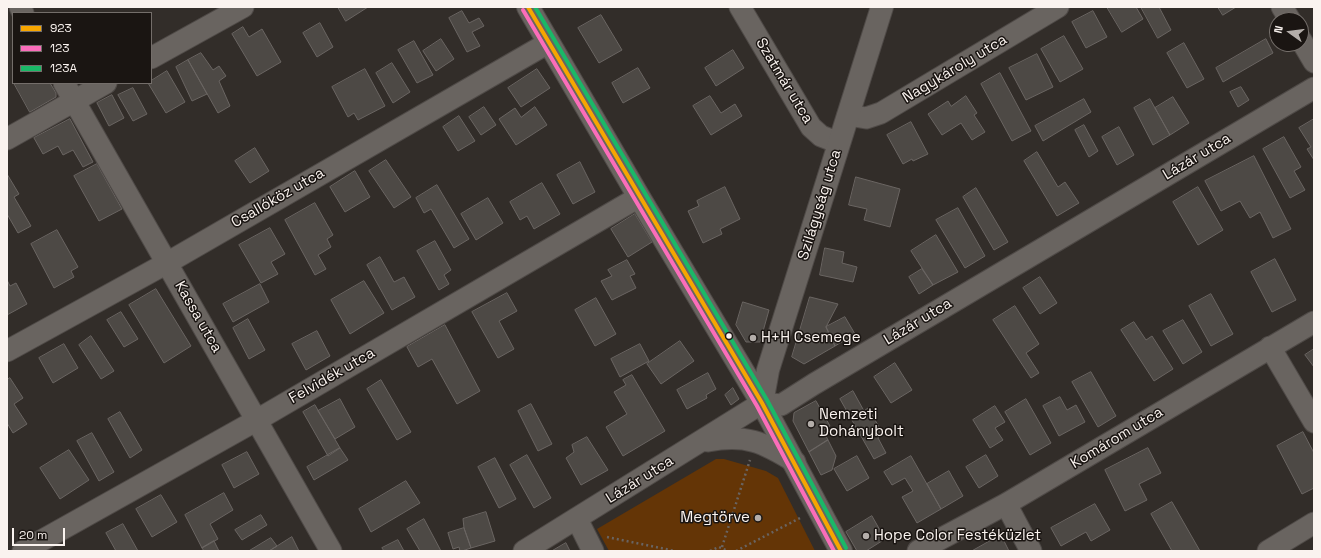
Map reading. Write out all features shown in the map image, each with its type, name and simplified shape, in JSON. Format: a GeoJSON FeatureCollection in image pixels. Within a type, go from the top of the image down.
{"type":"FeatureCollection","features":[{"type":"Feature","properties":{"kind":"street"},"geometry":{"type":"LineString","coordinates":[[152,57],[243,7]]}},
{"type":"Feature","properties":{"kind":"street"},"geometry":{"type":"LineString","coordinates":[[528,7],[639,198],[762,403],[841,551]]}},
{"type":"Feature","properties":{"kind":"street","name":"Szatmár utca"},"geometry":{"type":"LineString","coordinates":[[740,7],[811,127],[821,136],[839,143]]}},
{"type":"Feature","properties":{"kind":"street","name":"Szilágyság utca"},"geometry":{"type":"LineString","coordinates":[[762,403],[773,353],[882,7]]}},
{"type":"Feature","properties":{"kind":"street","name":"Nagykároly utca"},"geometry":{"type":"LineString","coordinates":[[848,115],[866,118],[881,112],[1058,7]]}},
{"type":"Feature","properties":{"kind":"street","name":"Csallóköz utca"},"geometry":{"type":"LineString","coordinates":[[7,351],[167,263],[548,43]]}},
{"type":"Feature","properties":{"kind":"street"},"geometry":{"type":"LineString","coordinates":[[1308,52],[1314,62]]}},
{"type":"Feature","properties":{"kind":"street"},"geometry":{"type":"LineString","coordinates":[[7,139],[70,92],[102,84]]}},
{"type":"Feature","properties":{"kind":"street","name":"Lázár utca"},"geometry":{"type":"LineString","coordinates":[[524,551],[702,442],[762,403],[781,405],[1314,88]]}},
{"type":"Feature","properties":{"kind":"street","name":"Kassa utca"},"geometry":{"type":"LineString","coordinates":[[70,92],[331,551]]}},
{"type":"Feature","properties":{"kind":"street","name":"Felvidék utca"},"geometry":{"type":"LineString","coordinates":[[23,551],[257,420],[639,198]]}},
{"type":"Feature","properties":{"kind":"street","name":"Komárom utca"},"geometry":{"type":"LineString","coordinates":[[918,551],[1006,504],[1270,346],[1314,322]]}},
{"type":"Feature","properties":{"kind":"street"},"geometry":{"type":"LineString","coordinates":[[1270,346],[1314,422]]}},
{"type":"Feature","properties":{"kind":"street"},"geometry":{"type":"LineString","coordinates":[[738,362],[759,360],[773,353]]}},
{"type":"Feature","properties":{"kind":"street"},"geometry":{"type":"LineString","coordinates":[[702,442],[729,437],[747,440],[769,446],[794,462]]}},
{"type":"Feature","properties":{"kind":"street"},"geometry":{"type":"LineString","coordinates":[[1006,504],[1031,551]]}},
{"type":"Feature","properties":{"kind":"street"},"geometry":{"type":"LineString","coordinates":[[577,519],[598,544]]}},
{"type":"Feature","properties":{"kind":"street"},"geometry":{"type":"LineString","coordinates":[[1268,551],[1314,523]]}},
{"type":"Feature","properties":{"kind":"path"},"geometry":{"type":"LineString","coordinates":[[722,547],[752,454]]}},
{"type":"Feature","properties":{"kind":"path"},"geometry":{"type":"LineString","coordinates":[[736,551],[804,516]]}},
{"type":"Feature","properties":{"kind":"path"},"geometry":{"type":"LineString","coordinates":[[598,544],[675,551]]}},
{"type":"Feature","properties":{"kind":"path"},"geometry":{"type":"LineString","coordinates":[[710,551],[714,548],[722,547],[728,551]]}},
{"type":"Feature","properties":{"kind":"shaded area"},"geometry":{"type":"Polygon","coordinates":[[[716,459],[724,459],[766,471],[778,478],[815,551],[609,551],[597,529],[716,459]]]}},
{"type":"Feature","properties":{"kind":"building"},"geometry":{"type":"Polygon","coordinates":[[[338,7],[368,7],[346,21],[338,7]]]}},
{"type":"Feature","properties":{"kind":"building"},"geometry":{"type":"Polygon","coordinates":[[[1107,7],[1136,7],[1143,19],[1122,32],[1107,7]]]}},
{"type":"Feature","properties":{"kind":"building"},"geometry":{"type":"Polygon","coordinates":[[[1141,7],[1159,7],[1171,30],[1158,38],[1141,7]]]}},
{"type":"Feature","properties":{"kind":"building"},"geometry":{"type":"Polygon","coordinates":[[[1218,7],[1236,7],[1223,15],[1218,7]]]}},
{"type":"Feature","properties":{"kind":"building"},"geometry":{"type":"Polygon","coordinates":[[[462,11],[469,23],[479,18],[484,26],[472,32],[480,46],[467,52],[449,18],[462,11]]]}},
{"type":"Feature","properties":{"kind":"building"},"geometry":{"type":"Polygon","coordinates":[[[1093,11],[1107,37],[1086,48],[1072,22],[1093,11]]]}},
{"type":"Feature","properties":{"kind":"building"},"geometry":{"type":"Polygon","coordinates":[[[601,15],[622,50],[599,63],[578,28],[601,15]]]}},
{"type":"Feature","properties":{"kind":"building"},"geometry":{"type":"Polygon","coordinates":[[[320,23],[333,47],[317,57],[303,33],[320,23]]]}},
{"type":"Feature","properties":{"kind":"building"},"geometry":{"type":"Polygon","coordinates":[[[243,27],[249,37],[262,29],[281,62],[257,76],[232,34],[243,27]]]}},
{"type":"Feature","properties":{"kind":"building"},"geometry":{"type":"Polygon","coordinates":[[[1064,36],[1083,69],[1060,82],[1041,49],[1064,36]]]}},
{"type":"Feature","properties":{"kind":"building"},"geometry":{"type":"Polygon","coordinates":[[[441,39],[454,59],[436,71],[423,51],[441,39]]]}},
{"type":"Feature","properties":{"kind":"building"},"geometry":{"type":"Polygon","coordinates":[[[1266,39],[1269,45],[1269,52],[1273,53],[1223,82],[1216,68],[1266,39]]]}},
{"type":"Feature","properties":{"kind":"building"},"geometry":{"type":"Polygon","coordinates":[[[414,41],[433,75],[417,83],[398,50],[414,41]]]}},
{"type":"Feature","properties":{"kind":"building"},"geometry":{"type":"Polygon","coordinates":[[[1184,43],[1204,79],[1187,88],[1167,53],[1184,43]]]}},
{"type":"Feature","properties":{"kind":"building"},"geometry":{"type":"Polygon","coordinates":[[[733,50],[744,68],[716,86],[705,68],[733,50]]]}},
{"type":"Feature","properties":{"kind":"building"},"geometry":{"type":"Polygon","coordinates":[[[201,53],[213,70],[219,66],[226,76],[219,81],[230,106],[218,113],[188,60],[201,53]]]}},
{"type":"Feature","properties":{"kind":"building"},"geometry":{"type":"Polygon","coordinates":[[[1037,54],[1053,87],[1026,100],[1009,68],[1037,54]]]}},
{"type":"Feature","properties":{"kind":"building"},"geometry":{"type":"Polygon","coordinates":[[[188,60],[207,94],[192,101],[176,67],[188,60]]]}},
{"type":"Feature","properties":{"kind":"building"},"geometry":{"type":"Polygon","coordinates":[[[392,63],[410,92],[393,103],[376,73],[392,63]]]}},
{"type":"Feature","properties":{"kind":"building"},"geometry":{"type":"Polygon","coordinates":[[[638,68],[650,88],[623,103],[612,83],[638,68]]]}},
{"type":"Feature","properties":{"kind":"building"},"geometry":{"type":"Polygon","coordinates":[[[365,69],[385,106],[358,120],[354,113],[348,117],[332,87],[365,69]]]}},
{"type":"Feature","properties":{"kind":"building"},"geometry":{"type":"Polygon","coordinates":[[[537,69],[550,88],[521,107],[508,88],[537,69]]]}},
{"type":"Feature","properties":{"kind":"building"},"geometry":{"type":"Polygon","coordinates":[[[167,71],[185,102],[166,113],[149,84],[152,84],[152,80],[167,71]]]}},
{"type":"Feature","properties":{"kind":"building"},"geometry":{"type":"Polygon","coordinates":[[[1000,73],[1031,131],[1012,141],[981,84],[1000,73]]]}},
{"type":"Feature","properties":{"kind":"building"},"geometry":{"type":"Polygon","coordinates":[[[15,84],[51,84],[56,93],[56,97],[30,112],[15,84]]]}},
{"type":"Feature","properties":{"kind":"building"},"geometry":{"type":"Polygon","coordinates":[[[1241,87],[1249,100],[1238,107],[1230,92],[1241,87]]]}},
{"type":"Feature","properties":{"kind":"building"},"geometry":{"type":"Polygon","coordinates":[[[133,88],[147,114],[133,121],[118,95],[133,88]]]}},
{"type":"Feature","properties":{"kind":"building"},"geometry":{"type":"Polygon","coordinates":[[[112,95],[124,118],[109,126],[97,103],[112,95]]]}},
{"type":"Feature","properties":{"kind":"building"},"geometry":{"type":"Polygon","coordinates":[[[710,96],[721,113],[735,104],[742,116],[711,135],[693,106],[710,96]]]}},
{"type":"Feature","properties":{"kind":"building"},"geometry":{"type":"Polygon","coordinates":[[[966,96],[977,113],[974,115],[985,132],[972,140],[961,123],[942,135],[928,114],[948,101],[951,106],[966,96]]]}},
{"type":"Feature","properties":{"kind":"building"},"geometry":{"type":"Polygon","coordinates":[[[1173,97],[1189,123],[1170,135],[1155,108],[1173,97]]]}},
{"type":"Feature","properties":{"kind":"building"},"geometry":{"type":"Polygon","coordinates":[[[1084,99],[1091,112],[1043,141],[1035,126],[1084,99]]]}},
{"type":"Feature","properties":{"kind":"building"},"geometry":{"type":"Polygon","coordinates":[[[1150,99],[1170,135],[1153,145],[1134,108],[1150,99]]]}},
{"type":"Feature","properties":{"kind":"building"},"geometry":{"type":"Polygon","coordinates":[[[484,107],[496,125],[481,135],[469,117],[484,107]]]}},
{"type":"Feature","properties":{"kind":"building"},"geometry":{"type":"Polygon","coordinates":[[[535,107],[547,125],[516,145],[499,119],[515,108],[521,117],[535,107]]]}},
{"type":"Feature","properties":{"kind":"building"},"geometry":{"type":"Polygon","coordinates":[[[459,116],[475,141],[458,151],[443,127],[459,116]]]}},
{"type":"Feature","properties":{"kind":"building"},"geometry":{"type":"Polygon","coordinates":[[[70,119],[93,162],[83,167],[73,150],[63,155],[58,146],[43,154],[34,138],[70,119]]]}},
{"type":"Feature","properties":{"kind":"building"},"geometry":{"type":"Polygon","coordinates":[[[1314,119],[1314,160],[1307,149],[1311,147],[1299,128],[1314,119]]]}},
{"type":"Feature","properties":{"kind":"building"},"geometry":{"type":"Polygon","coordinates":[[[911,122],[928,154],[913,161],[912,159],[903,164],[887,135],[911,122]]]}},
{"type":"Feature","properties":{"kind":"building"},"geometry":{"type":"Polygon","coordinates":[[[1084,125],[1098,151],[1089,157],[1075,130],[1084,125]]]}},
{"type":"Feature","properties":{"kind":"building"},"geometry":{"type":"Polygon","coordinates":[[[1119,127],[1134,155],[1117,165],[1102,137],[1119,127]]]}},
{"type":"Feature","properties":{"kind":"building"},"geometry":{"type":"Polygon","coordinates":[[[1284,137],[1301,167],[1294,171],[1305,190],[1290,198],[1263,149],[1284,137]]]}},
{"type":"Feature","properties":{"kind":"building"},"geometry":{"type":"Polygon","coordinates":[[[255,148],[269,171],[250,183],[235,161],[255,148]]]}},
{"type":"Feature","properties":{"kind":"building"},"geometry":{"type":"Polygon","coordinates":[[[1037,152],[1058,187],[1065,182],[1079,203],[1057,216],[1024,161],[1037,152]]]}},
{"type":"Feature","properties":{"kind":"building"},"geometry":{"type":"Polygon","coordinates":[[[1254,156],[1291,229],[1273,238],[1260,212],[1250,218],[1240,201],[1221,211],[1205,181],[1254,156]]]}},
{"type":"Feature","properties":{"kind":"building"},"geometry":{"type":"Polygon","coordinates":[[[386,160],[411,197],[394,208],[369,171],[386,160]]]}},
{"type":"Feature","properties":{"kind":"building"},"geometry":{"type":"Polygon","coordinates":[[[580,162],[595,192],[573,204],[557,175],[580,162]]]}},
{"type":"Feature","properties":{"kind":"building"},"geometry":{"type":"Polygon","coordinates":[[[97,164],[122,209],[99,221],[74,176],[97,164]]]}},
{"type":"Feature","properties":{"kind":"building"},"geometry":{"type":"Polygon","coordinates":[[[355,171],[370,197],[345,212],[330,187],[355,171]]]}},
{"type":"Feature","properties":{"kind":"building"},"geometry":{"type":"Polygon","coordinates":[[[7,174],[19,194],[14,197],[31,226],[18,233],[7,214],[7,174]]]}},
{"type":"Feature","properties":{"kind":"building"},"geometry":{"type":"Polygon","coordinates":[[[856,177],[900,189],[890,227],[864,220],[867,209],[849,205],[856,177]]]}},
{"type":"Feature","properties":{"kind":"building"},"geometry":{"type":"Polygon","coordinates":[[[542,183],[560,214],[534,229],[527,216],[520,220],[510,202],[542,183]]]}},
{"type":"Feature","properties":{"kind":"building"},"geometry":{"type":"Polygon","coordinates":[[[437,185],[469,239],[454,248],[431,209],[424,213],[416,198],[437,185]]]}},
{"type":"Feature","properties":{"kind":"building"},"geometry":{"type":"Polygon","coordinates":[[[725,187],[740,219],[720,229],[722,234],[703,243],[688,211],[699,206],[697,201],[725,187]]]}},
{"type":"Feature","properties":{"kind":"building"},"geometry":{"type":"Polygon","coordinates":[[[1198,187],[1223,230],[1198,245],[1173,202],[1198,187]]]}},
{"type":"Feature","properties":{"kind":"building"},"geometry":{"type":"Polygon","coordinates":[[[976,188],[1008,242],[994,250],[963,197],[976,188]]]}},
{"type":"Feature","properties":{"kind":"building"},"geometry":{"type":"Polygon","coordinates":[[[488,198],[503,223],[476,240],[461,214],[488,198]]]}},
{"type":"Feature","properties":{"kind":"building"},"geometry":{"type":"Polygon","coordinates":[[[315,203],[333,235],[327,239],[331,247],[318,255],[326,269],[315,275],[285,220],[315,203]]]}},
{"type":"Feature","properties":{"kind":"building"},"geometry":{"type":"Polygon","coordinates":[[[958,208],[985,256],[965,268],[936,220],[958,208]]]}},
{"type":"Feature","properties":{"kind":"building"},"geometry":{"type":"Polygon","coordinates":[[[635,214],[652,242],[628,257],[611,229],[635,214]]]}},
{"type":"Feature","properties":{"kind":"building"},"geometry":{"type":"Polygon","coordinates":[[[270,228],[285,254],[271,262],[278,274],[261,283],[239,245],[270,228]]]}},
{"type":"Feature","properties":{"kind":"building"},"geometry":{"type":"Polygon","coordinates":[[[57,230],[78,267],[71,271],[74,277],[54,288],[31,244],[57,230]]]}},
{"type":"Feature","properties":{"kind":"building"},"geometry":{"type":"Polygon","coordinates":[[[936,235],[958,272],[933,285],[911,251],[936,235]]]}},
{"type":"Feature","properties":{"kind":"building"},"geometry":{"type":"Polygon","coordinates":[[[435,241],[451,270],[444,275],[449,284],[439,290],[417,251],[435,241]]]}},
{"type":"Feature","properties":{"kind":"building"},"geometry":{"type":"Polygon","coordinates":[[[825,248],[844,252],[842,263],[857,267],[853,282],[820,275],[825,248]]]}},
{"type":"Feature","properties":{"kind":"building"},"geometry":{"type":"Polygon","coordinates":[[[380,257],[394,282],[404,277],[415,297],[392,310],[367,265],[380,257]]]}},
{"type":"Feature","properties":{"kind":"building"},"geometry":{"type":"Polygon","coordinates":[[[1275,259],[1296,300],[1272,312],[1251,272],[1275,259]]]}},
{"type":"Feature","properties":{"kind":"building"},"geometry":{"type":"Polygon","coordinates":[[[627,260],[635,274],[630,276],[636,288],[612,300],[601,281],[612,276],[608,270],[627,260]]]}},
{"type":"Feature","properties":{"kind":"building"},"geometry":{"type":"Polygon","coordinates":[[[922,269],[933,285],[919,294],[909,277],[922,269]]]}},
{"type":"Feature","properties":{"kind":"building"},"geometry":{"type":"Polygon","coordinates":[[[1040,277],[1057,303],[1040,314],[1023,288],[1040,277]]]}},
{"type":"Feature","properties":{"kind":"building"},"geometry":{"type":"Polygon","coordinates":[[[7,280],[10,286],[16,283],[27,304],[7,315],[7,280]]]}},
{"type":"Feature","properties":{"kind":"building"},"geometry":{"type":"Polygon","coordinates":[[[364,281],[384,313],[350,334],[331,300],[364,281]]]}},
{"type":"Feature","properties":{"kind":"building"},"geometry":{"type":"Polygon","coordinates":[[[260,284],[269,302],[233,322],[223,304],[260,284]]]}},
{"type":"Feature","properties":{"kind":"building"},"geometry":{"type":"Polygon","coordinates":[[[156,289],[191,346],[164,363],[129,305],[156,289]]]}},
{"type":"Feature","properties":{"kind":"building"},"geometry":{"type":"Polygon","coordinates":[[[507,293],[517,311],[499,321],[514,349],[498,358],[472,312],[507,293]]]}},
{"type":"Feature","properties":{"kind":"building"},"geometry":{"type":"Polygon","coordinates":[[[1211,294],[1233,334],[1211,346],[1189,306],[1211,294]]]}},
{"type":"Feature","properties":{"kind":"building"},"geometry":{"type":"Polygon","coordinates":[[[810,297],[838,304],[826,327],[835,346],[804,364],[792,357],[810,297]]]}},
{"type":"Feature","properties":{"kind":"building"},"geometry":{"type":"Polygon","coordinates":[[[596,298],[616,334],[595,346],[575,310],[596,298]]]}},
{"type":"Feature","properties":{"kind":"building"},"geometry":{"type":"Polygon","coordinates":[[[743,302],[769,310],[760,342],[746,342],[736,325],[743,302]]]}},
{"type":"Feature","properties":{"kind":"building"},"geometry":{"type":"Polygon","coordinates":[[[1015,306],[1039,344],[1026,353],[1039,373],[1031,378],[993,320],[1015,306]]]}},
{"type":"Feature","properties":{"kind":"building"},"geometry":{"type":"Polygon","coordinates":[[[121,312],[138,339],[124,347],[107,320],[121,312]]]}},
{"type":"Feature","properties":{"kind":"building"},"geometry":{"type":"Polygon","coordinates":[[[845,317],[855,334],[835,346],[826,327],[845,317]]]}},
{"type":"Feature","properties":{"kind":"building"},"geometry":{"type":"Polygon","coordinates":[[[248,319],[265,350],[249,359],[233,328],[248,319]]]}},
{"type":"Feature","properties":{"kind":"building"},"geometry":{"type":"Polygon","coordinates":[[[1183,320],[1202,352],[1183,364],[1163,331],[1183,320]]]}},
{"type":"Feature","properties":{"kind":"building"},"geometry":{"type":"Polygon","coordinates":[[[1134,322],[1146,340],[1152,336],[1173,369],[1154,381],[1121,330],[1134,322]]]}},
{"type":"Feature","properties":{"kind":"building"},"geometry":{"type":"Polygon","coordinates":[[[445,325],[480,391],[457,404],[432,359],[418,367],[407,347],[445,325]]]}},
{"type":"Feature","properties":{"kind":"building"},"geometry":{"type":"Polygon","coordinates":[[[317,331],[330,356],[306,370],[292,344],[317,331]]]}},
{"type":"Feature","properties":{"kind":"building"},"geometry":{"type":"Polygon","coordinates":[[[91,336],[114,371],[101,379],[79,345],[91,336]]]}},
{"type":"Feature","properties":{"kind":"building"},"geometry":{"type":"Polygon","coordinates":[[[680,341],[694,361],[661,384],[647,364],[680,341]]]}},
{"type":"Feature","properties":{"kind":"building"},"geometry":{"type":"Polygon","coordinates":[[[64,344],[78,368],[53,383],[39,358],[64,344]]]}},
{"type":"Feature","properties":{"kind":"building"},"geometry":{"type":"Polygon","coordinates":[[[640,344],[649,361],[620,377],[611,359],[640,344]]]}},
{"type":"Feature","properties":{"kind":"building"},"geometry":{"type":"Polygon","coordinates":[[[1314,349],[1314,367],[1305,355],[1314,349]]]}},
{"type":"Feature","properties":{"kind":"building"},"geometry":{"type":"Polygon","coordinates":[[[895,363],[912,390],[891,403],[874,377],[895,363]]]}},
{"type":"Feature","properties":{"kind":"building"},"geometry":{"type":"Polygon","coordinates":[[[1091,372],[1116,416],[1098,427],[1072,382],[1091,372]]]}},
{"type":"Feature","properties":{"kind":"building"},"geometry":{"type":"Polygon","coordinates":[[[708,373],[716,389],[706,395],[707,398],[687,409],[677,390],[708,373]]]}},
{"type":"Feature","properties":{"kind":"building"},"geometry":{"type":"Polygon","coordinates":[[[632,375],[665,431],[623,456],[606,427],[627,414],[614,392],[626,385],[623,380],[632,375]]]}},
{"type":"Feature","properties":{"kind":"building"},"geometry":{"type":"Polygon","coordinates":[[[10,378],[23,398],[14,404],[27,424],[13,433],[7,423],[7,380],[10,378]]]}},
{"type":"Feature","properties":{"kind":"building"},"geometry":{"type":"Polygon","coordinates":[[[381,380],[411,432],[397,440],[367,389],[381,380]]]}},
{"type":"Feature","properties":{"kind":"building"},"geometry":{"type":"Polygon","coordinates":[[[733,388],[739,399],[731,405],[725,395],[733,388]]]}},
{"type":"Feature","properties":{"kind":"building"},"geometry":{"type":"Polygon","coordinates":[[[853,391],[864,411],[868,408],[882,432],[878,438],[886,453],[874,459],[840,399],[853,391]]]}},
{"type":"Feature","properties":{"kind":"building"},"geometry":{"type":"Polygon","coordinates":[[[1060,397],[1067,410],[1076,405],[1085,422],[1059,436],[1043,406],[1060,397]]]}},
{"type":"Feature","properties":{"kind":"building"},"geometry":{"type":"Polygon","coordinates":[[[340,399],[355,427],[335,439],[318,411],[340,399]]]}},
{"type":"Feature","properties":{"kind":"building"},"geometry":{"type":"Polygon","coordinates":[[[1026,399],[1051,443],[1030,455],[1005,412],[1026,399]]]}},
{"type":"Feature","properties":{"kind":"building","name":"Nemzeti Dohánybolt"},"geometry":{"type":"Polygon","coordinates":[[[816,401],[830,426],[823,430],[828,440],[809,452],[793,421],[794,413],[816,401]]]}},
{"type":"Feature","properties":{"kind":"building"},"geometry":{"type":"Polygon","coordinates":[[[531,404],[552,444],[538,451],[518,411],[531,404]]]}},
{"type":"Feature","properties":{"kind":"building"},"geometry":{"type":"Polygon","coordinates":[[[315,405],[340,448],[328,456],[303,412],[315,405]]]}},
{"type":"Feature","properties":{"kind":"building"},"geometry":{"type":"Polygon","coordinates":[[[995,406],[1005,422],[995,428],[1003,440],[990,448],[973,420],[995,406]]]}},
{"type":"Feature","properties":{"kind":"building"},"geometry":{"type":"Polygon","coordinates":[[[120,412],[142,450],[130,458],[108,419],[120,412]]]}},
{"type":"Feature","properties":{"kind":"building"},"geometry":{"type":"Polygon","coordinates":[[[1303,432],[1314,453],[1314,488],[1302,494],[1277,446],[1303,432]]]}},
{"type":"Feature","properties":{"kind":"building"},"geometry":{"type":"Polygon","coordinates":[[[92,433],[114,472],[99,481],[77,441],[92,433]]]}},
{"type":"Feature","properties":{"kind":"building"},"geometry":{"type":"Polygon","coordinates":[[[587,437],[608,470],[581,485],[566,458],[574,452],[572,445],[587,437]]]}},
{"type":"Feature","properties":{"kind":"building"},"geometry":{"type":"Polygon","coordinates":[[[828,440],[836,456],[832,470],[821,475],[809,452],[828,440]]]}},
{"type":"Feature","properties":{"kind":"building"},"geometry":{"type":"Polygon","coordinates":[[[340,448],[348,460],[314,480],[307,467],[340,448]]]}},
{"type":"Feature","properties":{"kind":"building"},"geometry":{"type":"Polygon","coordinates":[[[1148,448],[1161,473],[1139,484],[1147,500],[1125,511],[1105,470],[1148,448]]]}},
{"type":"Feature","properties":{"kind":"building"},"geometry":{"type":"Polygon","coordinates":[[[69,450],[89,480],[60,499],[40,468],[69,450]]]}},
{"type":"Feature","properties":{"kind":"building"},"geometry":{"type":"Polygon","coordinates":[[[247,452],[259,474],[234,488],[222,465],[247,452]]]}},
{"type":"Feature","properties":{"kind":"building"},"geometry":{"type":"Polygon","coordinates":[[[527,455],[551,498],[534,508],[510,465],[527,455]]]}},
{"type":"Feature","properties":{"kind":"building"},"geometry":{"type":"Polygon","coordinates":[[[986,455],[998,476],[979,488],[966,467],[986,455]]]}},
{"type":"Feature","properties":{"kind":"building"},"geometry":{"type":"Polygon","coordinates":[[[857,456],[869,478],[847,491],[834,469],[857,456]]]}},
{"type":"Feature","properties":{"kind":"building"},"geometry":{"type":"Polygon","coordinates":[[[911,456],[941,509],[917,523],[902,497],[913,491],[905,478],[892,485],[884,472],[911,456]]]}},
{"type":"Feature","properties":{"kind":"building"},"geometry":{"type":"Polygon","coordinates":[[[495,458],[516,499],[499,508],[478,467],[495,458]]]}},
{"type":"Feature","properties":{"kind":"building"},"geometry":{"type":"Polygon","coordinates":[[[949,471],[963,496],[941,509],[927,484],[949,471]]]}},
{"type":"Feature","properties":{"kind":"building"},"geometry":{"type":"Polygon","coordinates":[[[406,481],[420,503],[371,532],[359,509],[406,481]]]}},
{"type":"Feature","properties":{"kind":"building"},"geometry":{"type":"Polygon","coordinates":[[[224,493],[233,510],[210,524],[218,539],[202,548],[185,515],[224,493]]]}},
{"type":"Feature","properties":{"kind":"building"},"geometry":{"type":"Polygon","coordinates":[[[161,495],[177,522],[152,537],[136,509],[161,495]]]}},
{"type":"Feature","properties":{"kind":"building"},"geometry":{"type":"Polygon","coordinates":[[[1172,502],[1200,551],[1172,551],[1151,514],[1172,502]]]}},
{"type":"Feature","properties":{"kind":"building"},"geometry":{"type":"Polygon","coordinates":[[[1095,504],[1110,530],[1091,541],[1086,532],[1061,546],[1051,528],[1095,504]]]}},
{"type":"Feature","properties":{"kind":"building"},"geometry":{"type":"Polygon","coordinates":[[[486,512],[495,541],[471,548],[464,528],[463,519],[486,512]]]}},
{"type":"Feature","properties":{"kind":"building"},"geometry":{"type":"Polygon","coordinates":[[[261,515],[267,525],[242,540],[235,530],[261,515]]]}},
{"type":"Feature","properties":{"kind":"building","name":"Hope Color Festéküzlet"},"geometry":{"type":"Polygon","coordinates":[[[872,516],[885,539],[866,551],[857,551],[846,532],[872,516]]]}},
{"type":"Feature","properties":{"kind":"building"},"geometry":{"type":"Polygon","coordinates":[[[424,519],[441,551],[420,551],[407,529],[424,519]]]}},
{"type":"Feature","properties":{"kind":"building"},"geometry":{"type":"Polygon","coordinates":[[[123,524],[138,551],[116,551],[106,533],[123,524]]]}},
{"type":"Feature","properties":{"kind":"building"},"geometry":{"type":"Polygon","coordinates":[[[464,528],[471,548],[462,551],[460,551],[459,547],[453,549],[448,533],[464,528]]]}},
{"type":"Feature","properties":{"kind":"building"},"geometry":{"type":"Polygon","coordinates":[[[1001,535],[1009,551],[972,551],[1001,535]]]}},
{"type":"Feature","properties":{"kind":"building"},"geometry":{"type":"Polygon","coordinates":[[[292,537],[299,551],[269,551],[277,546],[292,537]]]}},
{"type":"Feature","properties":{"kind":"building"},"geometry":{"type":"Polygon","coordinates":[[[271,538],[277,546],[269,551],[249,551],[271,538]]]}},
{"type":"Feature","properties":{"kind":"building"},"geometry":{"type":"Polygon","coordinates":[[[398,540],[404,551],[384,551],[382,548],[398,540]]]}},
{"type":"Feature","properties":{"kind":"building"},"geometry":{"type":"Polygon","coordinates":[[[214,541],[219,551],[204,551],[202,548],[214,541]]]}},
{"type":"Feature","properties":{"kind":"building"},"geometry":{"type":"Polygon","coordinates":[[[566,543],[570,551],[552,551],[566,543]]]}},
{"type":"Feature","properties":{"kind":"transit line","name":"923"},"geometry":{"type":"LineString","coordinates":[[528,7],[762,403],[841,551]]}},
{"type":"Feature","properties":{"kind":"transit line","name":"123A"},"geometry":{"type":"LineString","coordinates":[[535,7],[767,400],[846,548]]}},
{"type":"Feature","properties":{"kind":"transit line","name":"123"},"geometry":{"type":"LineString","coordinates":[[523,10],[757,406],[834,551]]}},
{"type":"Feature","properties":{"kind":"place","name":"H+H Csemege"},"geometry":{"type":"Point","coordinates":[753,338]}},
{"type":"Feature","properties":{"kind":"place","name":"Nemzeti Dohánybolt"},"geometry":{"type":"Point","coordinates":[811,424]}},
{"type":"Feature","properties":{"kind":"place","name":"Megtörve"},"geometry":{"type":"Point","coordinates":[758,518]}},
{"type":"Feature","properties":{"kind":"place","name":"Hope Color Festéküzlet"},"geometry":{"type":"Point","coordinates":[866,536]}}]}
